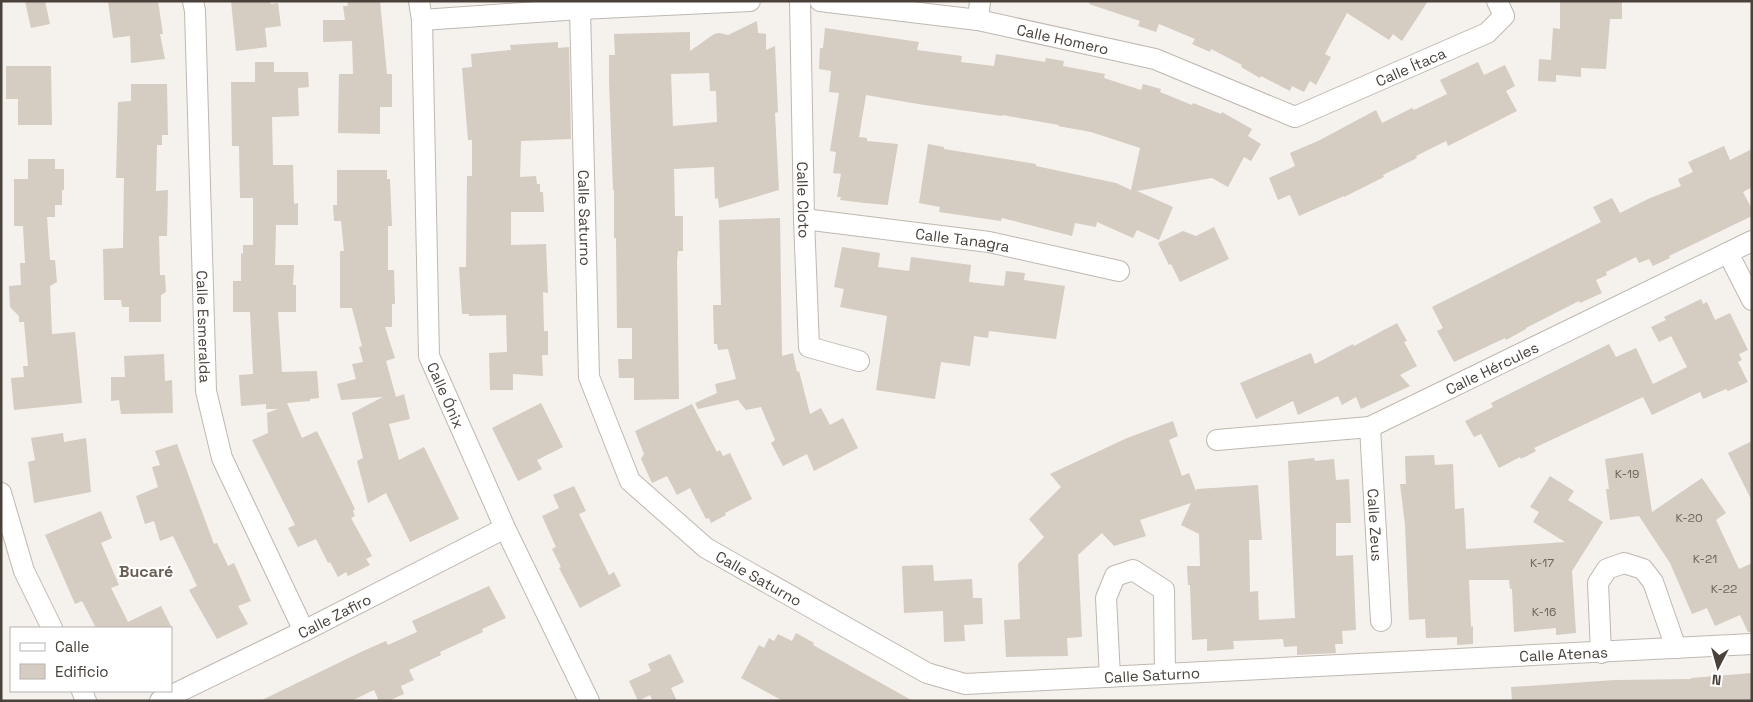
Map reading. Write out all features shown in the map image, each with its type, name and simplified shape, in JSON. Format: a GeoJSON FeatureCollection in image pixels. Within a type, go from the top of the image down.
{"type":"FeatureCollection","features":[{"type":"Feature","properties":{"kind":"street","name":"Calle Esmeralda"},"geometry":{"type":"LineString","coordinates":[[194,1],[206,390],[222,458],[304,631]]}},
{"type":"Feature","properties":{"kind":"street"},"geometry":{"type":"LineString","coordinates":[[421,10],[580,9],[750,1]]}},
{"type":"Feature","properties":{"kind":"street","name":"Calle Cloto"},"geometry":{"type":"LineString","coordinates":[[800,1],[804,219],[810,347],[859,361]]}},
{"type":"Feature","properties":{"kind":"street","name":"Calle Homero"},"geometry":{"type":"LineString","coordinates":[[820,1],[979,10],[1155,59],[1295,117]]}},
{"type":"Feature","properties":{"kind":"street","name":"Calle Ítaca"},"geometry":{"type":"LineString","coordinates":[[1295,117],[1487,33],[1504,16],[1497,1]]}},
{"type":"Feature","properties":{"kind":"street","name":"Calle Saturno"},"geometry":{"type":"LineString","coordinates":[[580,9],[589,377],[630,481],[706,548],[927,673],[965,684],[1165,674],[1381,658]]}},
{"type":"Feature","properties":{"kind":"street","name":"Calle Ónix"},"geometry":{"type":"LineString","coordinates":[[421,10],[429,356],[505,528],[589,701]]}},
{"type":"Feature","properties":{"kind":"street","name":"Calle Tanagra"},"geometry":{"type":"LineString","coordinates":[[804,219],[989,242],[1119,272]]}},
{"type":"Feature","properties":{"kind":"street","name":"Calle Hércules"},"geometry":{"type":"LineString","coordinates":[[1217,440],[1370,427],[1752,242]]}},
{"type":"Feature","properties":{"kind":"street"},"geometry":{"type":"LineString","coordinates":[[1728,253],[1752,300]]}},
{"type":"Feature","properties":{"kind":"street","name":"Calle Zeus"},"geometry":{"type":"LineString","coordinates":[[1370,427],[1381,621]]}},
{"type":"Feature","properties":{"kind":"street"},"geometry":{"type":"LineString","coordinates":[[1,493],[24,571],[52,627]]}},
{"type":"Feature","properties":{"kind":"street","name":"Calle Zafiro"},"geometry":{"type":"LineString","coordinates":[[160,701],[304,631],[505,528]]}},
{"type":"Feature","properties":{"kind":"street"},"geometry":{"type":"LineString","coordinates":[[1600,652],[1598,583],[1607,569],[1624,563],[1643,570],[1653,582],[1676,648]]}},
{"type":"Feature","properties":{"kind":"street"},"geometry":{"type":"LineString","coordinates":[[1110,677],[1106,598],[1115,576],[1133,570],[1164,590],[1165,674]]}},
{"type":"Feature","properties":{"kind":"street","name":"Calle Atenas"},"geometry":{"type":"LineString","coordinates":[[1381,658],[1600,652],[1752,644]]}},
{"type":"Feature","properties":{"kind":"building"},"geometry":{"type":"Polygon","coordinates":[[[25,1],[45,1],[50,24],[31,28],[25,1]]]}},
{"type":"Feature","properties":{"kind":"building"},"geometry":{"type":"Polygon","coordinates":[[[108,1],[158,1],[163,34],[160,34],[165,59],[131,63],[130,36],[113,38],[108,1]]]}},
{"type":"Feature","properties":{"kind":"building"},"geometry":{"type":"Polygon","coordinates":[[[231,1],[270,1],[271,4],[278,3],[281,26],[265,28],[267,47],[236,51],[231,1]]]}},
{"type":"Feature","properties":{"kind":"building"},"geometry":{"type":"Polygon","coordinates":[[[347,1],[380,1],[387,74],[392,74],[392,107],[380,107],[380,134],[338,133],[339,74],[353,74],[352,41],[323,42],[323,20],[345,20],[343,6],[348,6],[347,1]]]}},
{"type":"Feature","properties":{"kind":"building"},"geometry":{"type":"Polygon","coordinates":[[[1090,1],[1428,1],[1402,41],[1393,34],[1389,40],[1347,13],[1325,54],[1331,57],[1316,85],[1310,81],[1304,92],[1292,86],[1290,91],[1261,76],[1260,78],[1241,67],[1242,65],[1211,49],[1210,52],[1192,44],[1195,39],[1159,24],[1156,32],[1138,26],[1140,21],[1089,4],[1090,1]]]}},
{"type":"Feature","properties":{"kind":"building"},"geometry":{"type":"Polygon","coordinates":[[[1560,1],[1622,1],[1622,19],[1610,19],[1606,69],[1581,68],[1581,77],[1556,75],[1556,82],[1538,81],[1539,59],[1551,60],[1553,28],[1560,29],[1560,1]]]}},
{"type":"Feature","properties":{"kind":"building"},"geometry":{"type":"Polygon","coordinates":[[[757,21],[758,33],[766,34],[766,50],[775,46],[778,112],[775,113],[779,190],[719,208],[718,198],[715,199],[714,167],[674,169],[675,216],[683,216],[683,251],[678,251],[677,260],[679,399],[634,400],[634,378],[619,378],[618,359],[632,359],[632,328],[617,328],[616,238],[614,238],[614,190],[609,80],[609,55],[615,55],[614,34],[690,32],[690,51],[714,34],[728,35],[757,21]],[[709,73],[671,74],[673,126],[717,122],[716,91],[710,91],[709,73]]]}},
{"type":"Feature","properties":{"kind":"building"},"geometry":{"type":"Polygon","coordinates":[[[825,28],[919,42],[917,50],[962,56],[961,62],[994,66],[996,54],[1045,62],[1046,58],[1064,61],[1063,66],[1105,74],[1104,78],[1141,90],[1143,84],[1161,89],[1160,92],[1192,105],[1193,103],[1221,114],[1222,112],[1252,129],[1248,136],[1261,144],[1251,161],[1244,157],[1228,187],[1212,178],[1137,191],[1173,207],[1159,240],[1137,230],[1133,238],[1097,222],[1096,227],[1075,223],[1072,236],[1002,218],[1001,221],[939,212],[940,207],[919,203],[928,144],[944,147],[944,149],[1036,164],[1036,166],[1116,183],[1131,190],[1140,148],[1091,132],[1059,125],[866,95],[859,137],[867,138],[867,141],[898,144],[888,205],[840,200],[841,197],[837,197],[841,174],[833,173],[836,152],[830,151],[839,93],[829,92],[831,71],[819,69],[820,48],[823,48],[825,28]]]}},
{"type":"Feature","properties":{"kind":"building"},"geometry":{"type":"Polygon","coordinates":[[[558,42],[558,48],[569,47],[571,139],[521,141],[520,177],[536,176],[537,184],[540,184],[540,192],[543,192],[544,212],[511,212],[511,245],[546,244],[548,293],[543,292],[544,331],[548,331],[548,355],[542,355],[543,376],[513,374],[513,390],[490,390],[489,353],[507,352],[506,315],[469,316],[469,314],[462,314],[459,267],[466,267],[467,176],[472,176],[472,140],[468,140],[462,68],[472,67],[471,54],[511,50],[510,45],[558,42]]]}},
{"type":"Feature","properties":{"kind":"building"},"geometry":{"type":"Polygon","coordinates":[[[255,62],[274,62],[274,72],[308,72],[309,87],[298,88],[299,116],[272,117],[273,165],[293,165],[294,204],[298,203],[298,225],[276,225],[275,265],[294,265],[293,285],[296,285],[296,312],[278,312],[282,372],[317,371],[319,398],[310,399],[310,401],[287,403],[302,438],[317,431],[355,509],[353,511],[355,516],[351,518],[372,556],[366,559],[370,565],[348,576],[346,572],[338,577],[330,562],[328,563],[316,539],[298,547],[288,528],[295,525],[252,440],[268,433],[267,413],[278,409],[266,409],[266,404],[241,406],[239,375],[253,374],[250,312],[233,312],[233,281],[241,281],[241,253],[243,254],[243,245],[253,245],[253,198],[240,198],[239,146],[232,146],[231,82],[255,82],[255,62]]]}},
{"type":"Feature","properties":{"kind":"building"},"geometry":{"type":"Polygon","coordinates":[[[1478,62],[1484,75],[1505,65],[1515,86],[1506,91],[1517,111],[1448,146],[1446,141],[1383,175],[1384,177],[1299,216],[1290,195],[1278,200],[1269,178],[1295,166],[1290,153],[1320,140],[1376,110],[1382,123],[1412,108],[1414,110],[1447,94],[1440,80],[1478,62]]]}},
{"type":"Feature","properties":{"kind":"building"},"geometry":{"type":"Polygon","coordinates":[[[6,66],[51,66],[52,125],[18,125],[18,99],[6,99],[6,66]]]}},
{"type":"Feature","properties":{"kind":"building"},"geometry":{"type":"Polygon","coordinates":[[[131,84],[167,84],[168,135],[162,135],[162,145],[157,145],[156,191],[168,190],[167,236],[159,236],[160,275],[165,275],[166,292],[161,295],[161,322],[129,322],[129,307],[122,307],[121,300],[104,300],[103,249],[123,248],[124,178],[116,178],[118,102],[131,101],[131,84]]]}},
{"type":"Feature","properties":{"kind":"building"},"geometry":{"type":"Polygon","coordinates":[[[1724,146],[1730,160],[1752,149],[1752,187],[1743,192],[1752,209],[1752,216],[1669,256],[1670,258],[1653,266],[1649,259],[1639,263],[1636,257],[1606,272],[1607,275],[1596,280],[1602,293],[1580,303],[1579,301],[1506,340],[1505,338],[1454,362],[1437,331],[1443,328],[1432,307],[1601,222],[1593,207],[1612,198],[1620,213],[1650,198],[1681,186],[1678,179],[1693,172],[1688,162],[1724,146]]]}},
{"type":"Feature","properties":{"kind":"building"},"geometry":{"type":"Polygon","coordinates":[[[28,159],[55,159],[55,169],[64,169],[62,205],[55,205],[55,217],[47,217],[50,260],[55,260],[57,282],[50,286],[52,334],[75,332],[82,403],[14,410],[11,378],[24,377],[23,366],[28,366],[24,322],[19,322],[19,316],[10,307],[9,286],[21,285],[20,263],[25,263],[23,226],[14,226],[14,179],[28,179],[28,159]]]}},
{"type":"Feature","properties":{"kind":"building"},"geometry":{"type":"Polygon","coordinates":[[[337,170],[387,170],[387,179],[390,179],[392,226],[388,226],[388,270],[394,270],[395,304],[392,304],[392,327],[385,327],[395,358],[386,361],[396,397],[404,394],[410,419],[389,424],[399,460],[424,447],[459,519],[410,542],[386,493],[368,503],[357,461],[363,458],[352,413],[383,397],[341,400],[337,384],[356,379],[352,364],[363,362],[359,347],[362,346],[352,308],[340,308],[340,251],[344,251],[341,221],[334,221],[333,205],[337,205],[337,170]]]}},
{"type":"Feature","properties":{"kind":"building"},"geometry":{"type":"Polygon","coordinates":[[[780,218],[782,356],[793,353],[810,414],[821,408],[830,425],[843,418],[858,448],[814,471],[807,454],[783,466],[771,443],[775,440],[761,407],[746,410],[738,400],[698,409],[695,403],[717,393],[715,384],[736,379],[728,349],[718,350],[717,344],[714,344],[713,305],[721,305],[719,220],[780,218]]]}},
{"type":"Feature","properties":{"kind":"building"},"geometry":{"type":"Polygon","coordinates":[[[1214,227],[1229,259],[1180,282],[1158,243],[1183,231],[1196,236],[1214,227]]]}},
{"type":"Feature","properties":{"kind":"building"},"geometry":{"type":"Polygon","coordinates":[[[842,247],[880,253],[878,267],[909,271],[911,257],[971,265],[969,282],[1004,286],[1006,271],[1025,273],[1024,280],[1065,286],[1056,339],[989,331],[988,338],[974,336],[970,366],[941,362],[935,399],[876,390],[887,316],[840,307],[844,289],[834,287],[842,247]]]}},
{"type":"Feature","properties":{"kind":"building"},"geometry":{"type":"Polygon","coordinates":[[[1701,299],[1703,304],[1707,302],[1715,320],[1730,313],[1748,350],[1739,354],[1742,360],[1738,362],[1748,382],[1703,399],[1700,392],[1652,415],[1643,397],[1534,448],[1536,451],[1499,468],[1481,434],[1474,437],[1465,421],[1493,407],[1491,403],[1609,344],[1616,357],[1636,348],[1653,384],[1687,367],[1671,336],[1659,342],[1651,327],[1666,320],[1664,317],[1701,299]]]}},
{"type":"Feature","properties":{"kind":"building"},"geometry":{"type":"Polygon","coordinates":[[[1397,323],[1407,341],[1404,342],[1417,366],[1400,375],[1410,386],[1361,409],[1356,397],[1342,405],[1338,396],[1298,415],[1293,401],[1256,419],[1240,383],[1311,353],[1315,364],[1397,323]]]}},
{"type":"Feature","properties":{"kind":"building"},"geometry":{"type":"Polygon","coordinates":[[[164,354],[165,381],[172,380],[173,413],[121,414],[119,400],[111,401],[111,377],[125,377],[124,356],[164,354]]]}},
{"type":"Feature","properties":{"kind":"building"},"geometry":{"type":"Polygon","coordinates":[[[541,403],[563,447],[537,460],[542,469],[518,481],[492,428],[541,403]]]}},
{"type":"Feature","properties":{"kind":"building"},"geometry":{"type":"Polygon","coordinates":[[[692,404],[717,452],[720,450],[723,456],[730,453],[752,499],[725,513],[726,515],[711,523],[709,518],[706,519],[690,488],[677,495],[667,476],[652,483],[641,459],[644,454],[635,431],[692,404]]]}},
{"type":"Feature","properties":{"kind":"building"},"geometry":{"type":"Polygon","coordinates":[[[1173,421],[1178,436],[1169,440],[1182,476],[1189,473],[1196,491],[1197,489],[1258,485],[1262,540],[1249,540],[1250,592],[1258,591],[1259,620],[1295,618],[1288,461],[1314,458],[1315,461],[1334,459],[1336,480],[1349,479],[1351,523],[1336,523],[1336,556],[1353,555],[1356,630],[1342,631],[1343,644],[1335,644],[1336,653],[1297,655],[1297,646],[1284,647],[1283,639],[1233,641],[1234,649],[1207,651],[1207,639],[1192,640],[1190,585],[1188,585],[1187,566],[1200,566],[1199,534],[1181,525],[1191,503],[1140,520],[1146,536],[1114,546],[1102,533],[1078,555],[1082,637],[1067,638],[1068,656],[1006,657],[1004,620],[1020,619],[1018,564],[1044,537],[1029,519],[1061,487],[1050,474],[1127,438],[1173,421]]]}},
{"type":"Feature","properties":{"kind":"building"},"geometry":{"type":"Polygon","coordinates":[[[63,433],[64,442],[86,438],[91,492],[34,503],[28,462],[35,460],[31,438],[63,433]]]}},
{"type":"Feature","properties":{"kind":"building"},"geometry":{"type":"Polygon","coordinates":[[[1752,441],[1752,501],[1728,453],[1752,441]]]}},
{"type":"Feature","properties":{"kind":"building"},"geometry":{"type":"Polygon","coordinates":[[[177,444],[214,544],[217,543],[228,566],[234,563],[251,601],[238,606],[248,624],[217,639],[189,590],[197,586],[173,536],[160,541],[154,521],[145,524],[136,496],[158,487],[152,467],[160,465],[155,451],[177,444]]]}},
{"type":"Feature","properties":{"kind":"building"},"geometry":{"type":"Polygon","coordinates":[[[1643,453],[1652,512],[1702,478],[1726,513],[1716,520],[1739,569],[1752,563],[1752,632],[1748,632],[1740,615],[1715,626],[1707,608],[1692,614],[1670,563],[1639,516],[1610,520],[1606,489],[1609,489],[1605,459],[1643,453]]]}},
{"type":"Feature","properties":{"kind":"building"},"geometry":{"type":"Polygon","coordinates":[[[1434,455],[1435,465],[1453,464],[1455,509],[1464,508],[1466,549],[1565,542],[1533,522],[1539,512],[1530,507],[1550,476],[1574,491],[1568,500],[1603,522],[1572,571],[1576,633],[1556,635],[1556,628],[1514,632],[1512,589],[1510,589],[1509,580],[1469,580],[1473,644],[1457,645],[1457,637],[1426,638],[1425,619],[1409,620],[1405,525],[1400,484],[1406,484],[1405,456],[1434,455]]]}},
{"type":"Feature","properties":{"kind":"building"},"geometry":{"type":"Polygon","coordinates":[[[574,486],[586,511],[579,514],[609,575],[614,572],[621,586],[580,608],[559,568],[561,567],[552,549],[556,547],[542,516],[559,508],[553,495],[574,486]]]}},
{"type":"Feature","properties":{"kind":"building"},"geometry":{"type":"Polygon","coordinates":[[[101,511],[112,538],[101,543],[119,585],[111,588],[128,622],[161,606],[172,627],[95,627],[82,601],[75,604],[45,535],[101,511]]]}},
{"type":"Feature","properties":{"kind":"building"},"geometry":{"type":"Polygon","coordinates":[[[933,565],[934,581],[972,579],[973,598],[982,598],[983,624],[964,625],[965,641],[944,642],[943,611],[904,613],[902,566],[933,565]]]}},
{"type":"Feature","properties":{"kind":"building"},"geometry":{"type":"Polygon","coordinates":[[[489,586],[506,618],[482,629],[483,632],[440,652],[441,655],[409,670],[414,680],[401,686],[404,694],[388,701],[379,701],[374,690],[351,701],[260,701],[363,651],[386,641],[388,645],[417,632],[412,621],[489,586]]]}},
{"type":"Feature","properties":{"kind":"building"},"geometry":{"type":"Polygon","coordinates":[[[796,633],[814,643],[813,645],[913,701],[783,701],[741,678],[759,645],[764,648],[769,638],[774,641],[778,634],[792,641],[796,633]]]}},
{"type":"Feature","properties":{"kind":"building"},"geometry":{"type":"Polygon","coordinates":[[[670,654],[684,682],[671,688],[677,701],[653,701],[650,695],[638,701],[629,681],[651,671],[648,664],[670,654]]]}},
{"type":"Feature","properties":{"kind":"building"},"geometry":{"type":"Polygon","coordinates":[[[1752,673],[1752,701],[1512,701],[1511,687],[1615,680],[1691,679],[1752,673]]]}},
{"type":"Feature","properties":{"kind":"district","name":"Bucaré"},"geometry":{"type":"Point","coordinates":[146,571]}}]}
